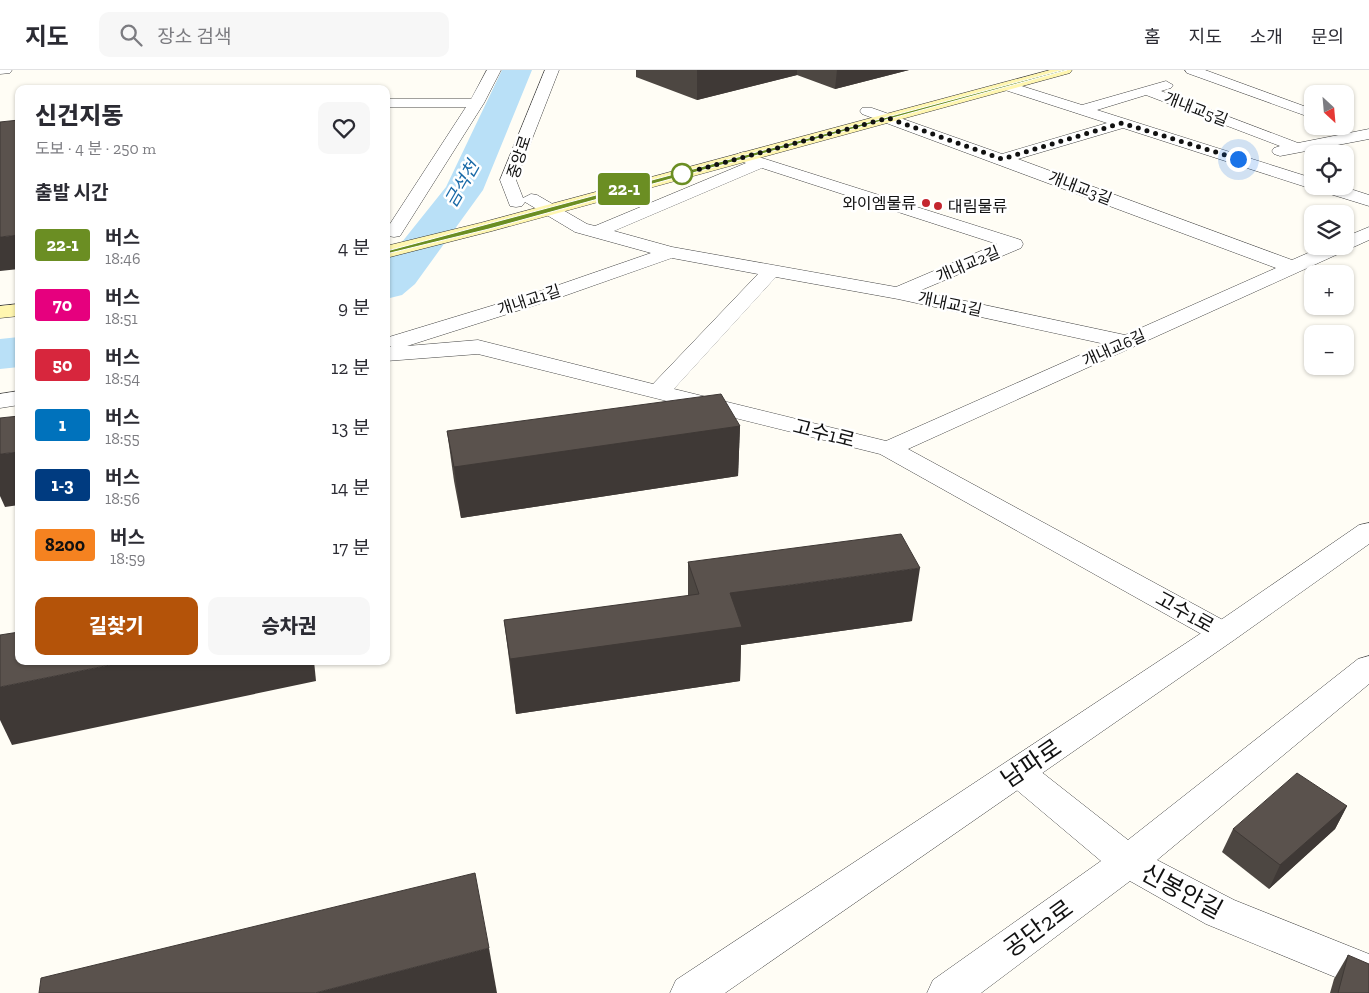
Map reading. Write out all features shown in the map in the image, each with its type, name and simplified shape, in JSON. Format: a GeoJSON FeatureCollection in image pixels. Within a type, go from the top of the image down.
{"type":"FeatureCollection","features":[{"type":"Feature","properties":{"kind":"main road"},"geometry":{"type":"LineString","coordinates":[[579,186],[1023,70]]}},
{"type":"Feature","properties":{"kind":"main road"},"geometry":{"type":"LineString","coordinates":[[390,251],[486,227],[549,202],[743,157],[1065,70]]}},
{"type":"Feature","properties":{"kind":"main road"},"geometry":{"type":"LineString","coordinates":[[460,216],[523,201]]}},
{"type":"Feature","properties":{"kind":"main road"},"geometry":{"type":"LineString","coordinates":[[390,233],[422,225]]}},
{"type":"Feature","properties":{"kind":"main road"},"geometry":{"type":"LineString","coordinates":[[0,298],[15,296]]}},
{"type":"Feature","properties":{"kind":"main road"},"geometry":{"type":"LineString","coordinates":[[0,312],[15,310]]}},
{"type":"Feature","properties":{"kind":"street"},"geometry":{"type":"LineString","coordinates":[[0,70],[5,70]]}},
{"type":"Feature","properties":{"kind":"street"},"geometry":{"type":"LineString","coordinates":[[390,233],[477,102],[494,70]]}},
{"type":"Feature","properties":{"kind":"street","name":"중앙로"},"geometry":{"type":"LineString","coordinates":[[523,201],[508,180],[552,70]]}},
{"type":"Feature","properties":{"kind":"street","name":"개내교5길"},"geometry":{"type":"LineString","coordinates":[[1148,91],[1189,77],[1304,112]]}},
{"type":"Feature","properties":{"kind":"street"},"geometry":{"type":"LineString","coordinates":[[1007,86],[1304,180]]}},
{"type":"Feature","properties":{"kind":"street"},"geometry":{"type":"LineString","coordinates":[[1082,110],[1148,91]]}},
{"type":"Feature","properties":{"kind":"street","name":"개내교5길"},"geometry":{"type":"LineString","coordinates":[[1148,91],[1298,148]]}},
{"type":"Feature","properties":{"kind":"street"},"geometry":{"type":"LineString","coordinates":[[390,103],[477,102]]}},
{"type":"Feature","properties":{"kind":"street","name":"개내교3길"},"geometry":{"type":"LineString","coordinates":[[867,111],[1292,267]]}},
{"type":"Feature","properties":{"kind":"street"},"geometry":{"type":"LineString","coordinates":[[1002,159],[1122,123]]}},
{"type":"Feature","properties":{"kind":"street"},"geometry":{"type":"LineString","coordinates":[[1354,128],[1369,134]]}},
{"type":"Feature","properties":{"kind":"street"},"geometry":{"type":"LineString","coordinates":[[1238,159],[1369,134]]}},
{"type":"Feature","properties":{"kind":"street","name":"개내교2길"},"geometry":{"type":"LineString","coordinates":[[743,157],[1014,244],[898,293]]}},
{"type":"Feature","properties":{"kind":"street"},"geometry":{"type":"LineString","coordinates":[[596,232],[761,163]]}},
{"type":"Feature","properties":{"kind":"street"},"geometry":{"type":"LineString","coordinates":[[1351,195],[1369,201]]}},
{"type":"Feature","properties":{"kind":"street","name":"개내교1길"},"geometry":{"type":"LineString","coordinates":[[523,201],[549,202],[580,228],[671,252],[898,293],[1127,342]]}},
{"type":"Feature","properties":{"kind":"street"},"geometry":{"type":"LineString","coordinates":[[1354,240],[1369,233]]}},
{"type":"Feature","properties":{"kind":"street","name":"개내교1길"},"geometry":{"type":"LineString","coordinates":[[390,345],[554,293],[671,252]]}},
{"type":"Feature","properties":{"kind":"street","name":"개내교6길"},"geometry":{"type":"LineString","coordinates":[[889,449],[1319,255]]}},
{"type":"Feature","properties":{"kind":"street"},"geometry":{"type":"LineString","coordinates":[[658,392],[772,270]]}},
{"type":"Feature","properties":{"kind":"street","name":"고수1로"},"geometry":{"type":"LineString","coordinates":[[390,354],[478,347],[889,449],[1223,633]]}},
{"type":"Feature","properties":{"kind":"street"},"geometry":{"type":"LineString","coordinates":[[0,400],[15,398]]}},
{"type":"Feature","properties":{"kind":"street","name":"남파로"},"geometry":{"type":"LineString","coordinates":[[691,993],[1223,633],[1369,531]]}},
{"type":"Feature","properties":{"kind":"street","name":"공단2로"},"geometry":{"type":"LineString","coordinates":[[948,993],[1128,862],[1369,667]]}},
{"type":"Feature","properties":{"kind":"street","name":"신봉안길"},"geometry":{"type":"LineString","coordinates":[[1018,772],[1128,862],[1220,912],[1369,973]]}},
{"type":"Feature","properties":{"kind":"building"},"geometry":{"type":"Polygon","coordinates":[[[15,120],[15,235],[0,237],[0,122],[15,120]]]}},
{"type":"Feature","properties":{"kind":"building"},"geometry":{"type":"Polygon","coordinates":[[[721,394],[740,426],[454,467],[447,431],[721,394]]]}},
{"type":"Feature","properties":{"kind":"building"},"geometry":{"type":"Polygon","coordinates":[[[15,416],[15,452],[0,454],[0,418],[15,416]]]}},
{"type":"Feature","properties":{"kind":"building"},"geometry":{"type":"Polygon","coordinates":[[[901,534],[920,568],[730,593],[742,627],[510,659],[504,620],[699,594],[688,562],[901,534]]]}},
{"type":"Feature","properties":{"kind":"building"},"geometry":{"type":"Polygon","coordinates":[[[15,633],[15,665],[110,665],[0,687],[0,635],[15,633]]]}},
{"type":"Feature","properties":{"kind":"building"},"geometry":{"type":"Polygon","coordinates":[[[1297,773],[1347,806],[1280,865],[1233,829],[1297,773]]]}},
{"type":"Feature","properties":{"kind":"building"},"geometry":{"type":"Polygon","coordinates":[[[475,873],[489,948],[315,993],[39,993],[41,978],[475,873]]]}},
{"type":"Feature","properties":{"kind":"building"},"geometry":{"type":"Polygon","coordinates":[[[1348,955],[1369,964],[1369,993],[1338,993],[1348,955]]]}},
{"type":"Feature","properties":{"kind":"waterway","name":"금석천"},"geometry":{"type":"LineString","coordinates":[[390,282],[399,275],[464,190],[517,70]]}},
{"type":"Feature","properties":{"kind":"waterway","name":"금석천"},"geometry":{"type":"LineString","coordinates":[[0,354],[15,352]]}},
{"type":"Feature","properties":{"kind":"bus line","name":"22-1"},"geometry":{"type":"LineString","coordinates":[[390,251],[486,227],[1065,70]]}},
{"type":"Feature","properties":{"kind":"place","name":"와이엠물류"},"geometry":{"type":"Point","coordinates":[926,203]}},
{"type":"Feature","properties":{"kind":"place","name":"대림물류"},"geometry":{"type":"Point","coordinates":[938,206]}},
{"type":"Feature","properties":{"kind":"route"},"geometry":{"type":"LineString","coordinates":[[682,174],[888,118],[1002,159],[1122,123],[1238,159]]}}]}
